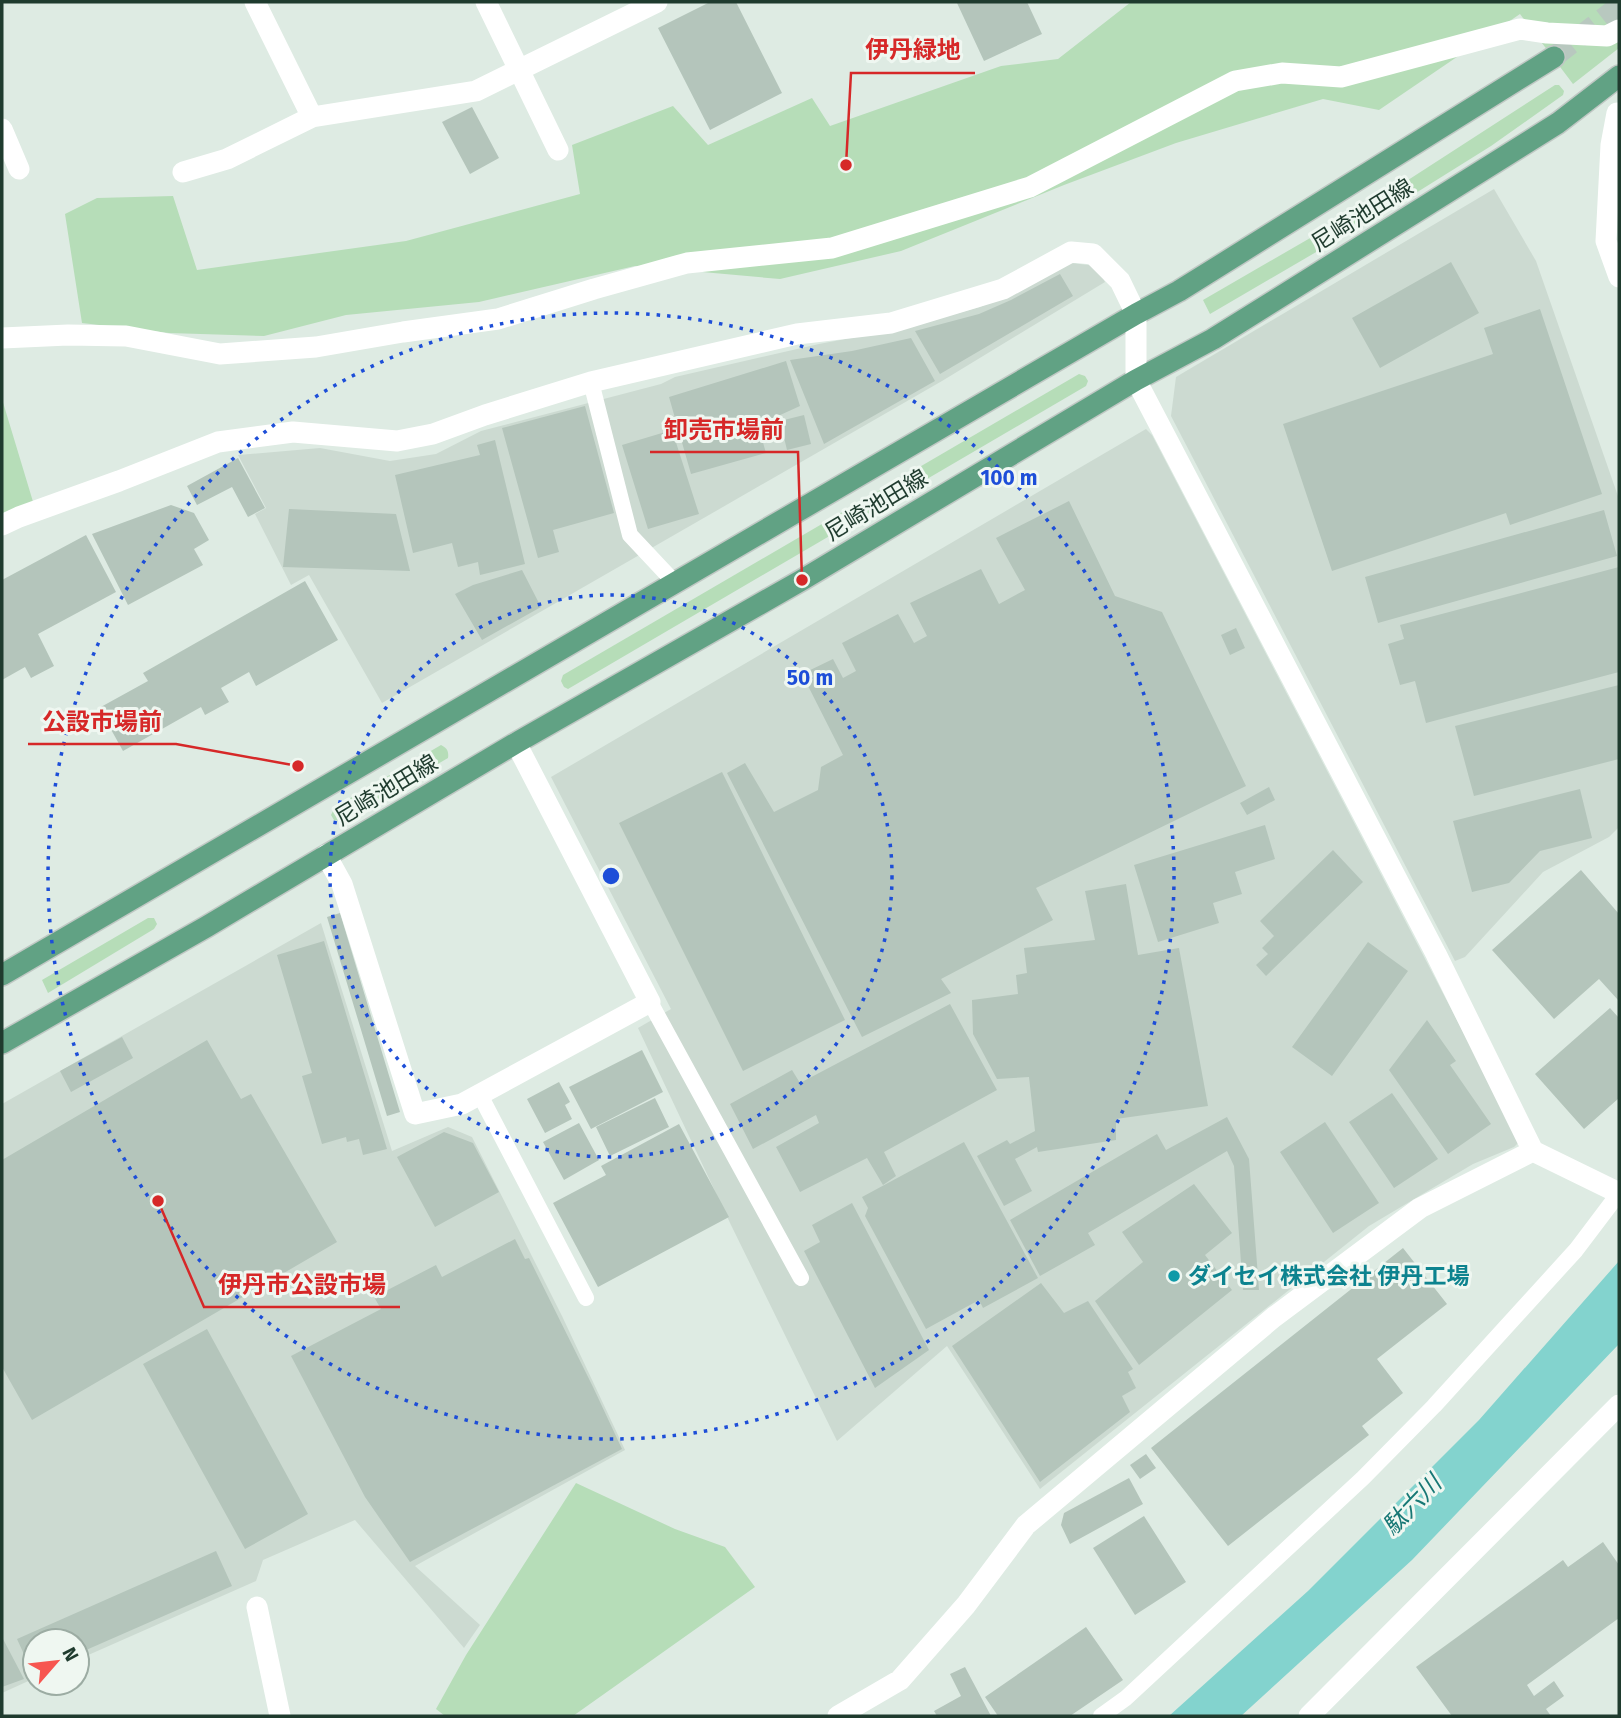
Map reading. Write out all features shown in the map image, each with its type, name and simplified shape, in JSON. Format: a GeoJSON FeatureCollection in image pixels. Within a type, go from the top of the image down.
{"type":"FeatureCollection","features":[{"type":"Feature","properties":{"kind":"main road","name":"尼崎池田線"},"geometry":{"type":"LineString","coordinates":[[2,975],[1196,281],[1553,57]]}},
{"type":"Feature","properties":{"kind":"main road","name":"尼崎池田線"},"geometry":{"type":"LineString","coordinates":[[2,1043],[205,927],[516,743],[802,580],[1136,380],[1224,332],[1546,130],[1619,76]]}},
{"type":"Feature","properties":{"kind":"street"},"geometry":{"type":"LineString","coordinates":[[255,2],[312,117]]}},
{"type":"Feature","properties":{"kind":"street"},"geometry":{"type":"LineString","coordinates":[[486,2],[558,150]]}},
{"type":"Feature","properties":{"kind":"street"},"geometry":{"type":"LineString","coordinates":[[183,172],[227,159],[312,117],[476,91],[657,2]]}},
{"type":"Feature","properties":{"kind":"street"},"geometry":{"type":"LineString","coordinates":[[2,338],[127,336],[220,354],[316,347],[498,319],[687,263],[832,248],[1030,187],[1235,81],[1282,73],[1341,77],[1520,29],[1607,36],[1619,30]]}},
{"type":"Feature","properties":{"kind":"street"},"geometry":{"type":"LineString","coordinates":[[1601,90],[1618,113],[1611,145],[1606,241],[1619,277]]}},
{"type":"Feature","properties":{"kind":"street"},"geometry":{"type":"LineString","coordinates":[[10,130],[19,169]]}},
{"type":"Feature","properties":{"kind":"street"},"geometry":{"type":"LineString","coordinates":[[2,525],[218,442],[293,432],[397,441],[433,434],[591,382],[797,334],[891,323],[1003,289],[1070,252],[1093,254],[1120,281],[1136,314],[1136,380],[1436,954],[1534,1151],[1619,1193]]}},
{"type":"Feature","properties":{"kind":"street"},"geometry":{"type":"LineString","coordinates":[[326,855],[342,884],[415,1114],[462,1104],[650,1002],[516,743]]}},
{"type":"Feature","properties":{"kind":"street"},"geometry":{"type":"LineString","coordinates":[[838,1716],[900,1680],[966,1605],[1026,1525],[1274,1317],[1420,1208],[1534,1151]]}},
{"type":"Feature","properties":{"kind":"street"},"geometry":{"type":"LineString","coordinates":[[1310,1716],[1619,1405]]}},
{"type":"Feature","properties":{"kind":"street"},"geometry":{"type":"LineString","coordinates":[[257,1607],[280,1716]]}},
{"type":"Feature","properties":{"kind":"lane"},"geometry":{"type":"LineString","coordinates":[[591,382],[630,535],[676,584]]}},
{"type":"Feature","properties":{"kind":"lane"},"geometry":{"type":"LineString","coordinates":[[650,1002],[801,1279]]}},
{"type":"Feature","properties":{"kind":"lane"},"geometry":{"type":"LineString","coordinates":[[480,1095],[586,1298]]}},
{"type":"Feature","properties":{"kind":"lane"},"geometry":{"type":"LineString","coordinates":[[1101,1716],[1125,1698],[1372,1469],[1434,1406],[1567,1260],[1619,1193]]}},
{"type":"Feature","properties":{"kind":"shaded area"},"geometry":{"type":"Polygon","coordinates":[[[1494,189],[1536,261],[1619,499],[1619,827],[1609,837],[1543,872],[1465,957],[1455,961],[1171,416],[1176,377],[1494,189]]]}},
{"type":"Feature","properties":{"kind":"shaded area"},"geometry":{"type":"Polygon","coordinates":[[[1071,263],[1097,266],[1105,282],[942,381],[382,703],[309,575],[291,585],[255,514],[266,508],[238,455],[320,448],[390,461],[436,454],[481,431],[661,384],[675,377],[819,344],[904,328],[980,307],[1071,263]]]}},
{"type":"Feature","properties":{"kind":"shaded area"},"geometry":{"type":"Polygon","coordinates":[[[1146,429],[1152,435],[1520,1141],[1514,1147],[1473,1164],[1369,1226],[1040,1489],[947,1346],[837,1441],[638,1028],[671,1009],[551,777],[1146,429]]]}},
{"type":"Feature","properties":{"kind":"shaded area"},"geometry":{"type":"Polygon","coordinates":[[[321,923],[392,1151],[448,1127],[472,1137],[562,1316],[625,1450],[415,1566],[480,1625],[464,1648],[355,1520],[263,1560],[256,1581],[91,1654],[91,1627],[21,1627],[21,1684],[2,1693],[2,1104],[321,923]]]}},
{"type":"Feature","properties":{"kind":"green space"},"geometry":{"type":"Polygon","coordinates":[[[1131,2],[1619,2],[1619,48],[1573,84],[1520,14],[1379,110],[1323,99],[1176,143],[901,251],[780,279],[635,266],[479,302],[346,315],[264,336],[169,333],[82,323],[65,214],[97,198],[173,196],[197,270],[406,241],[580,194],[572,145],[673,106],[708,145],[812,98],[830,126],[1001,66],[1058,59],[1131,2]]]}},
{"type":"Feature","properties":{"kind":"green space"},"geometry":{"type":"Polygon","coordinates":[[[1555,85],[1559,85],[1564,91],[1563,95],[1491,146],[1395,206],[1210,314],[1203,300],[1388,193],[1555,85]]]}},
{"type":"Feature","properties":{"kind":"green space"},"geometry":{"type":"Polygon","coordinates":[[[1079,374],[1085,376],[1088,381],[1086,386],[568,689],[564,687],[561,681],[563,675],[1079,374]]]}},
{"type":"Feature","properties":{"kind":"green space"},"geometry":{"type":"Polygon","coordinates":[[[2,399],[34,505],[2,517],[2,399]]]}},
{"type":"Feature","properties":{"kind":"green space"},"geometry":{"type":"Polygon","coordinates":[[[441,745],[447,750],[448,758],[340,821],[334,820],[331,815],[335,807],[441,745]]]}},
{"type":"Feature","properties":{"kind":"green space"},"geometry":{"type":"Polygon","coordinates":[[[148,918],[154,918],[157,924],[154,929],[48,993],[42,980],[148,918]]]}},
{"type":"Feature","properties":{"kind":"green space"},"geometry":{"type":"Polygon","coordinates":[[[576,1483],[675,1529],[725,1547],[755,1587],[573,1716],[445,1716],[436,1709],[466,1655],[576,1483]]]}},
{"type":"Feature","properties":{"kind":"water","name":"駄六川"},"geometry":{"type":"Polygon","coordinates":[[[1619,1261],[1619,1344],[1412,1560],[1241,1716],[1169,1716],[1308,1591],[1479,1420],[1619,1261]]]}},
{"type":"Feature","properties":{"kind":"building"},"geometry":{"type":"Polygon","coordinates":[[[710,2],[736,2],[782,93],[710,130],[658,28],[710,2]]]}},
{"type":"Feature","properties":{"kind":"building"},"geometry":{"type":"Polygon","coordinates":[[[1027,2],[1042,34],[984,61],[957,3],[1027,2]]]}},
{"type":"Feature","properties":{"kind":"building"},"geometry":{"type":"Polygon","coordinates":[[[472,107],[499,158],[470,174],[442,122],[472,107]]]}},
{"type":"Feature","properties":{"kind":"building"},"geometry":{"type":"Polygon","coordinates":[[[1451,262],[1479,313],[1380,368],[1352,318],[1451,262]]]}},
{"type":"Feature","properties":{"kind":"building"},"geometry":{"type":"Polygon","coordinates":[[[1060,274],[1073,296],[940,374],[915,331],[979,314],[1060,274]]]}},
{"type":"Feature","properties":{"kind":"building"},"geometry":{"type":"Polygon","coordinates":[[[1540,309],[1602,494],[1510,525],[1506,513],[1332,571],[1283,424],[1493,354],[1484,328],[1540,309]]]}},
{"type":"Feature","properties":{"kind":"building"},"geometry":{"type":"Polygon","coordinates":[[[911,338],[935,381],[824,444],[790,360],[852,351],[911,338]]]}},
{"type":"Feature","properties":{"kind":"building"},"geometry":{"type":"Polygon","coordinates":[[[786,361],[800,406],[758,425],[766,453],[691,474],[669,397],[786,361]]]}},
{"type":"Feature","properties":{"kind":"building"},"geometry":{"type":"Polygon","coordinates":[[[585,406],[614,513],[553,530],[559,552],[538,558],[502,428],[585,406]]]}},
{"type":"Feature","properties":{"kind":"building"},"geometry":{"type":"Polygon","coordinates":[[[804,415],[811,444],[787,450],[780,421],[804,415]]]}},
{"type":"Feature","properties":{"kind":"building"},"geometry":{"type":"Polygon","coordinates":[[[672,430],[699,514],[648,529],[622,445],[672,430]]]}},
{"type":"Feature","properties":{"kind":"building"},"geometry":{"type":"Polygon","coordinates":[[[495,440],[525,564],[480,575],[478,562],[458,567],[452,543],[413,553],[395,475],[480,455],[477,445],[495,440]]]}},
{"type":"Feature","properties":{"kind":"building"},"geometry":{"type":"Polygon","coordinates":[[[238,458],[265,508],[248,517],[232,487],[197,505],[187,486],[238,458]]]}},
{"type":"Feature","properties":{"kind":"building"},"geometry":{"type":"Polygon","coordinates":[[[1069,501],[1115,596],[1162,612],[1246,786],[1036,888],[1053,920],[941,979],[951,993],[862,1037],[727,773],[745,763],[774,812],[818,790],[821,767],[843,755],[802,674],[833,659],[843,678],[856,671],[842,643],[898,614],[914,643],[927,636],[910,603],[981,569],[999,604],[1025,590],[996,538],[1069,501]]]}},
{"type":"Feature","properties":{"kind":"building"},"geometry":{"type":"Polygon","coordinates":[[[171,505],[194,513],[209,540],[194,549],[203,565],[128,605],[92,534],[171,505]]]}},
{"type":"Feature","properties":{"kind":"building"},"geometry":{"type":"Polygon","coordinates":[[[289,509],[396,514],[410,571],[283,567],[289,509]]]}},
{"type":"Feature","properties":{"kind":"building"},"geometry":{"type":"Polygon","coordinates":[[[1604,510],[1617,556],[1378,623],[1365,577],[1604,510]]]}},
{"type":"Feature","properties":{"kind":"building"},"geometry":{"type":"Polygon","coordinates":[[[86,535],[116,592],[38,634],[54,666],[31,678],[25,667],[2,680],[2,580],[86,535]]]}},
{"type":"Feature","properties":{"kind":"building"},"geometry":{"type":"Polygon","coordinates":[[[1619,567],[1619,672],[1426,723],[1415,681],[1400,685],[1388,644],[1404,639],[1400,625],[1619,567]]]}},
{"type":"Feature","properties":{"kind":"building"},"geometry":{"type":"Polygon","coordinates":[[[522,570],[541,607],[482,640],[455,594],[473,585],[522,570]]]}},
{"type":"Feature","properties":{"kind":"building"},"geometry":{"type":"Polygon","coordinates":[[[305,581],[338,640],[256,686],[249,672],[221,688],[229,702],[205,715],[201,707],[123,751],[99,708],[148,681],[143,673],[305,581]]]}},
{"type":"Feature","properties":{"kind":"building"},"geometry":{"type":"Polygon","coordinates":[[[1236,628],[1245,648],[1230,655],[1221,635],[1236,628]]]}},
{"type":"Feature","properties":{"kind":"building"},"geometry":{"type":"Polygon","coordinates":[[[1619,685],[1619,759],[1474,796],[1455,726],[1619,685]]]}},
{"type":"Feature","properties":{"kind":"building"},"geometry":{"type":"Polygon","coordinates":[[[722,772],[845,1020],[743,1071],[619,823],[722,772]]]}},
{"type":"Feature","properties":{"kind":"building"},"geometry":{"type":"Polygon","coordinates":[[[1269,787],[1275,800],[1247,815],[1240,803],[1269,787]]]}},
{"type":"Feature","properties":{"kind":"building"},"geometry":{"type":"Polygon","coordinates":[[[1580,789],[1592,838],[1540,851],[1509,883],[1472,892],[1453,821],[1580,789]]]}},
{"type":"Feature","properties":{"kind":"building"},"geometry":{"type":"Polygon","coordinates":[[[1265,825],[1275,859],[1235,872],[1242,894],[1213,903],[1219,923],[1158,942],[1134,865],[1265,825]]]}},
{"type":"Feature","properties":{"kind":"building"},"geometry":{"type":"Polygon","coordinates":[[[1333,850],[1363,882],[1266,976],[1256,965],[1268,954],[1262,948],[1274,936],[1260,921],[1333,850]]]}},
{"type":"Feature","properties":{"kind":"building"},"geometry":{"type":"Polygon","coordinates":[[[1581,870],[1619,914],[1619,998],[1618,1000],[1599,979],[1554,1019],[1492,950],[1581,870]]]}},
{"type":"Feature","properties":{"kind":"building"},"geometry":{"type":"Polygon","coordinates":[[[1126,884],[1138,955],[1179,948],[1208,1106],[1116,1119],[1116,1140],[1038,1152],[1037,1147],[1015,1159],[1032,1191],[1004,1206],[977,1156],[1007,1140],[1010,1144],[1035,1131],[1029,1077],[997,1079],[973,1034],[972,1000],[1018,994],[1016,975],[1027,973],[1024,948],[1095,940],[1085,891],[1126,884]]]}},
{"type":"Feature","properties":{"kind":"building"},"geometry":{"type":"Polygon","coordinates":[[[340,913],[400,1112],[387,1116],[327,917],[340,913]]]}},
{"type":"Feature","properties":{"kind":"building"},"geometry":{"type":"Polygon","coordinates":[[[324,941],[387,1149],[363,1155],[359,1139],[347,1142],[346,1137],[322,1144],[302,1076],[312,1073],[277,955],[324,941]]]}},
{"type":"Feature","properties":{"kind":"building"},"geometry":{"type":"Polygon","coordinates":[[[1368,942],[1408,971],[1332,1076],[1292,1047],[1368,942]]]}},
{"type":"Feature","properties":{"kind":"building"},"geometry":{"type":"Polygon","coordinates":[[[950,1004],[997,1090],[884,1152],[896,1176],[883,1185],[867,1158],[800,1192],[776,1147],[819,1123],[816,1115],[753,1149],[730,1104],[792,1070],[800,1083],[950,1004]]]}},
{"type":"Feature","properties":{"kind":"building"},"geometry":{"type":"Polygon","coordinates":[[[1610,1008],[1619,1018],[1619,1098],[1584,1129],[1535,1074],[1610,1008]]]}},
{"type":"Feature","properties":{"kind":"building"},"geometry":{"type":"Polygon","coordinates":[[[1427,1020],[1456,1061],[1450,1065],[1491,1124],[1448,1154],[1389,1070],[1427,1020]]]}},
{"type":"Feature","properties":{"kind":"building"},"geometry":{"type":"Polygon","coordinates":[[[122,1037],[133,1058],[71,1092],[60,1071],[122,1037]]]}},
{"type":"Feature","properties":{"kind":"building"},"geometry":{"type":"Polygon","coordinates":[[[207,1040],[241,1099],[251,1094],[337,1242],[32,1420],[2,1367],[2,1160],[207,1040]]]}},
{"type":"Feature","properties":{"kind":"building"},"geometry":{"type":"Polygon","coordinates":[[[642,1050],[663,1092],[591,1129],[569,1087],[642,1050]]]}},
{"type":"Feature","properties":{"kind":"building"},"geometry":{"type":"Polygon","coordinates":[[[559,1082],[570,1102],[565,1105],[572,1119],[545,1133],[527,1099],[559,1082]]]}},
{"type":"Feature","properties":{"kind":"building"},"geometry":{"type":"Polygon","coordinates":[[[1392,1093],[1438,1159],[1394,1188],[1349,1122],[1392,1093]]]}},
{"type":"Feature","properties":{"kind":"building"},"geometry":{"type":"Polygon","coordinates":[[[655,1098],[669,1127],[610,1156],[596,1127],[655,1098]]]}},
{"type":"Feature","properties":{"kind":"building"},"geometry":{"type":"Polygon","coordinates":[[[1227,1117],[1249,1159],[1259,1290],[1243,1290],[1234,1166],[1227,1151],[1088,1233],[1095,1245],[1040,1276],[1010,1220],[1157,1134],[1166,1150],[1227,1117]]]}},
{"type":"Feature","properties":{"kind":"building"},"geometry":{"type":"Polygon","coordinates":[[[1325,1122],[1379,1203],[1333,1233],[1280,1152],[1325,1122]]]}},
{"type":"Feature","properties":{"kind":"building"},"geometry":{"type":"Polygon","coordinates":[[[579,1123],[599,1160],[564,1180],[543,1142],[579,1123]]]}},
{"type":"Feature","properties":{"kind":"building"},"geometry":{"type":"Polygon","coordinates":[[[679,1124],[729,1217],[598,1287],[553,1203],[606,1175],[601,1166],[679,1124]]]}},
{"type":"Feature","properties":{"kind":"building"},"geometry":{"type":"Polygon","coordinates":[[[444,1132],[473,1143],[499,1192],[435,1227],[397,1157],[444,1132]]]}},
{"type":"Feature","properties":{"kind":"building"},"geometry":{"type":"Polygon","coordinates":[[[964,1142],[1038,1278],[983,1308],[979,1300],[926,1329],[865,1216],[868,1208],[862,1197],[964,1142]]]}},
{"type":"Feature","properties":{"kind":"building","name":"ダイセイ株式会社 伊丹工場"},"geometry":{"type":"Polygon","coordinates":[[[1194,1184],[1232,1233],[1205,1255],[1232,1290],[1139,1365],[1095,1301],[1143,1262],[1122,1232],[1194,1184]]]}},
{"type":"Feature","properties":{"kind":"building"},"geometry":{"type":"Polygon","coordinates":[[[852,1203],[929,1350],[875,1388],[804,1251],[820,1242],[812,1225],[852,1203]]]}},
{"type":"Feature","properties":{"kind":"building"},"geometry":{"type":"Polygon","coordinates":[[[515,1239],[525,1259],[529,1258],[622,1449],[410,1562],[365,1497],[291,1356],[381,1309],[374,1297],[436,1265],[442,1277],[515,1239]]]}},
{"type":"Feature","properties":{"kind":"building"},"geometry":{"type":"Polygon","coordinates":[[[1403,1248],[1447,1304],[1377,1359],[1403,1393],[1362,1426],[1369,1435],[1228,1546],[1151,1448],[1403,1248]]]}},
{"type":"Feature","properties":{"kind":"building"},"geometry":{"type":"Polygon","coordinates":[[[1041,1283],[1064,1313],[1088,1301],[1133,1369],[1128,1372],[1136,1388],[1122,1396],[1130,1412],[1040,1482],[952,1346],[1041,1283]]]}},
{"type":"Feature","properties":{"kind":"building"},"geometry":{"type":"Polygon","coordinates":[[[207,1329],[308,1514],[245,1549],[143,1364],[207,1329]]]}},
{"type":"Feature","properties":{"kind":"building"},"geometry":{"type":"Polygon","coordinates":[[[1146,1454],[1156,1468],[1140,1479],[1130,1465],[1146,1454]]]}},
{"type":"Feature","properties":{"kind":"building"},"geometry":{"type":"Polygon","coordinates":[[[1129,1478],[1143,1504],[1070,1544],[1061,1525],[1064,1513],[1129,1478]]]}},
{"type":"Feature","properties":{"kind":"building"},"geometry":{"type":"Polygon","coordinates":[[[1144,1516],[1186,1582],[1135,1615],[1093,1548],[1144,1516]]]}},
{"type":"Feature","properties":{"kind":"building"},"geometry":{"type":"Polygon","coordinates":[[[1603,1542],[1619,1565],[1619,1618],[1527,1685],[1534,1696],[1554,1681],[1564,1696],[1546,1709],[1551,1716],[1452,1716],[1416,1667],[1563,1560],[1568,1567],[1603,1542]]]}},
{"type":"Feature","properties":{"kind":"building"},"geometry":{"type":"Polygon","coordinates":[[[216,1551],[232,1586],[91,1648],[91,1627],[44,1627],[216,1551]]]}},
{"type":"Feature","properties":{"kind":"building"},"geometry":{"type":"Polygon","coordinates":[[[1086,1627],[1123,1680],[1070,1716],[998,1716],[985,1697],[1086,1627]]]}},
{"type":"Feature","properties":{"kind":"building"},"geometry":{"type":"Polygon","coordinates":[[[2,1637],[21,1673],[21,1680],[2,1687],[2,1637]]]}},
{"type":"Feature","properties":{"kind":"building"},"geometry":{"type":"Polygon","coordinates":[[[965,1667],[991,1716],[937,1716],[934,1711],[961,1696],[950,1674],[965,1667]]]}},
{"type":"Feature","properties":{"kind":"tunnel"},"geometry":{"type":"LineString","coordinates":[[1554,57],[1619,6]]}},
{"type":"Feature","properties":{"kind":"place","name":"伊丹緑地"},"geometry":{"type":"Point","coordinates":[846,165]}},
{"type":"Feature","properties":{"kind":"place","name":"卸売市場前"},"geometry":{"type":"Point","coordinates":[802,580]}},
{"type":"Feature","properties":{"kind":"place","name":"公設市場前"},"geometry":{"type":"Point","coordinates":[298,766]}},
{"type":"Feature","properties":{"kind":"place","name":"伊丹市公設市場"},"geometry":{"type":"Point","coordinates":[158,1201]}},
{"type":"Feature","properties":{"kind":"place","name":"ダイセイ株式会社 伊丹工場"},"geometry":{"type":"Point","coordinates":[1174,1276]}}]}
